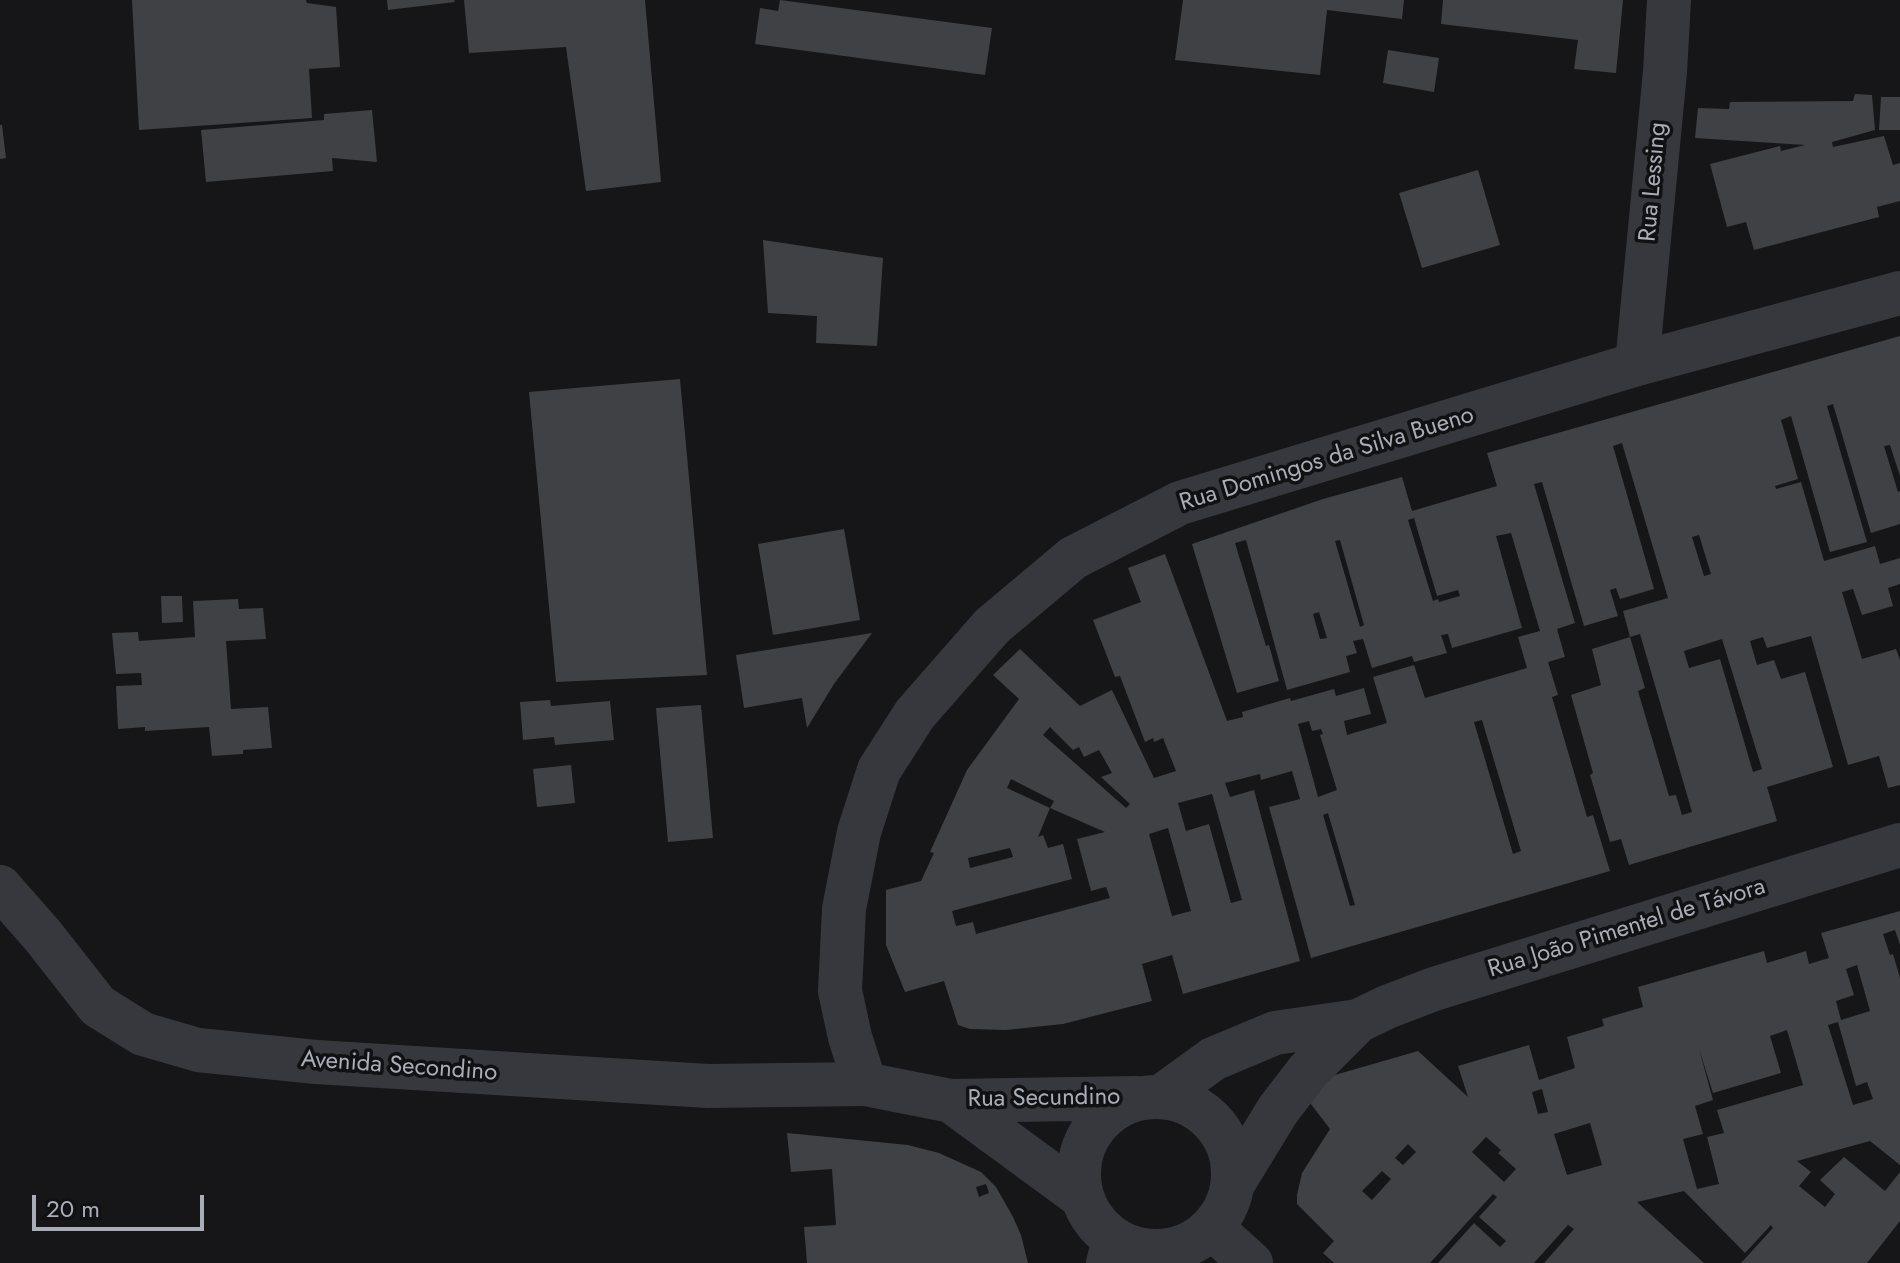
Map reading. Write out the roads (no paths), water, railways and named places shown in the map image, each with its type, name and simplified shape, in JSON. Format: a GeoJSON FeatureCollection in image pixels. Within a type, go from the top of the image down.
{"type":"FeatureCollection","features":[{"type":"Feature","properties":{"kind":"street","name":"Rua Lessing"},"geometry":{"type":"LineString","coordinates":[[1637,364],[1669,0]]}},
{"type":"Feature","properties":{"kind":"street","name":"Rua Domingos da Silva Bueno"},"geometry":{"type":"LineString","coordinates":[[865,1084],[840,991],[844,909],[859,832],[879,770],[915,714],[992,626],[1073,558],[1180,503],[1637,364],[1900,293]]}},
{"type":"Feature","properties":{"kind":"street","name":"Rua João Pimentel de Távora"},"geometry":{"type":"LineString","coordinates":[[1149,1097],[1213,1059],[1275,1033],[1358,1021],[1434,989],[1900,845]]}},
{"type":"Feature","properties":{"kind":"street","name":"Avenida Secondino"},"geometry":{"type":"LineString","coordinates":[[0,887],[98,1006],[143,1034],[198,1050],[316,1062],[708,1086],[865,1084]]}},
{"type":"Feature","properties":{"kind":"street","name":"Rua João Pimentel de Távora"},"geometry":{"type":"LineString","coordinates":[[1234,1182],[1300,1080],[1358,1021]]}},
{"type":"Feature","properties":{"kind":"street","name":"Rua Secundino"},"geometry":{"type":"LineString","coordinates":[[865,1084],[951,1101],[1149,1097]]}},
{"type":"Feature","properties":{"kind":"street"},"geometry":{"type":"LineString","coordinates":[[1149,1097],[1187,1102],[1207,1115],[1223,1134],[1232,1157],[1234,1182],[1227,1206],[1212,1228],[1190,1243],[1165,1251],[1111,1251],[1082,1197],[1078,1172],[1083,1148],[1095,1126],[1114,1109],[1149,1097]]}},
{"type":"Feature","properties":{"kind":"street","name":"Rua Secundino"},"geometry":{"type":"LineString","coordinates":[[951,1101],[1082,1197]]}},
{"type":"Feature","properties":{"kind":"street"},"geometry":{"type":"LineString","coordinates":[[1212,1228],[1251,1263]]}}]}
